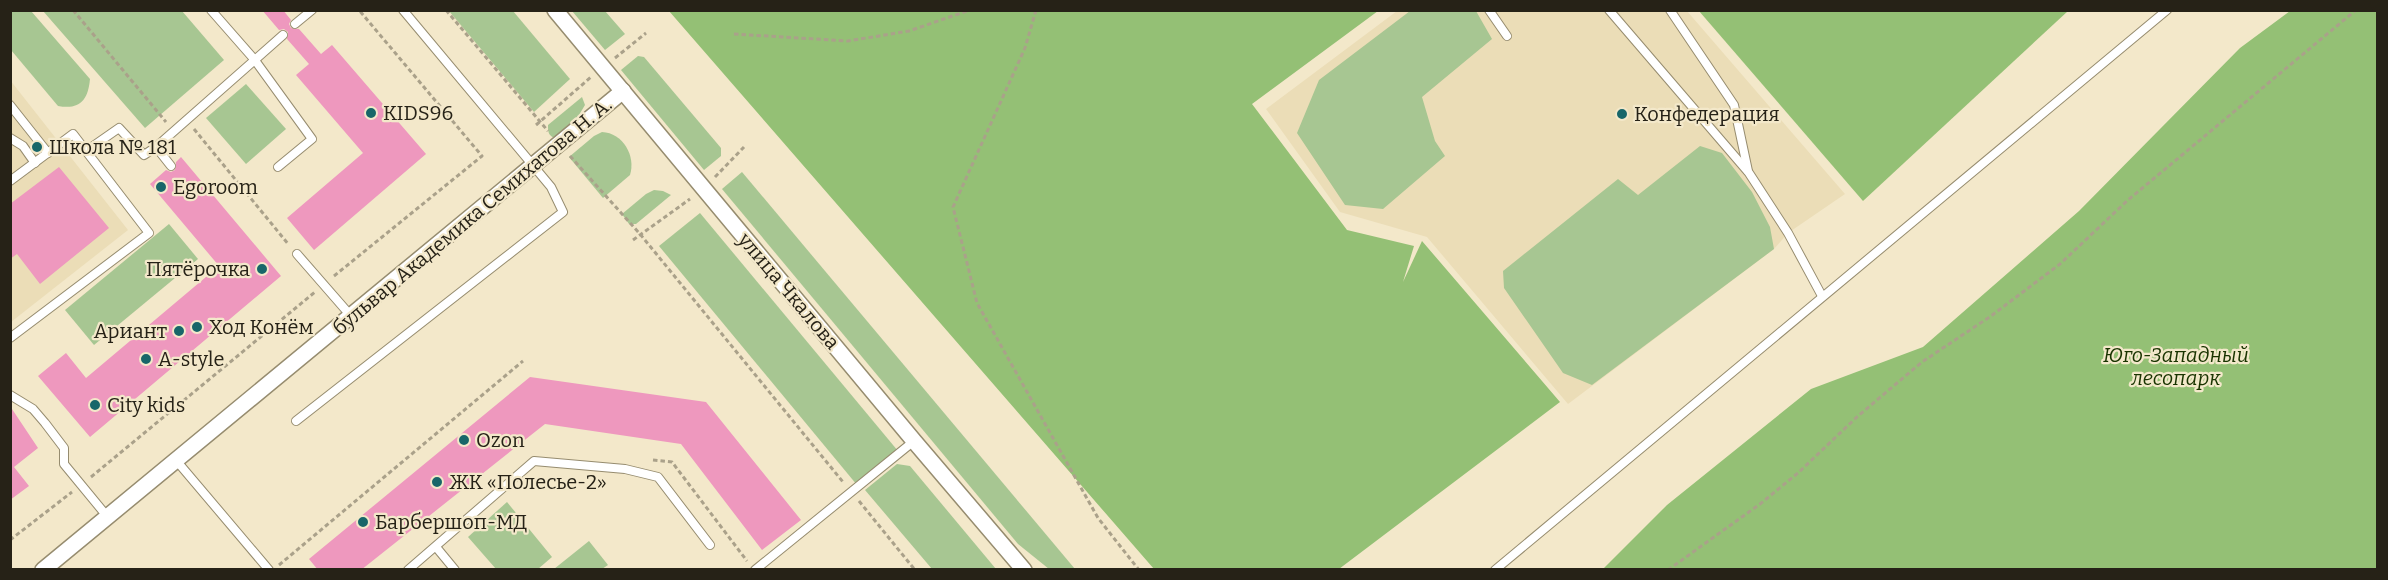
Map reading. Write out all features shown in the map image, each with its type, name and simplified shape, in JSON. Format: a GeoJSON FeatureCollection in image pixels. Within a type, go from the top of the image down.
{"type":"FeatureCollection","features":[{"type":"Feature","properties":{"kind":"street","name":"улица Чкалова"},"geometry":{"type":"LineString","coordinates":[[555,10],[1024,570]]}},
{"type":"Feature","properties":{"kind":"street","name":"бульвар Академика Семихатова Н. А."},"geometry":{"type":"LineString","coordinates":[[43,570],[623,91]]}},
{"type":"Feature","properties":{"kind":"lane"},"geometry":{"type":"LineString","coordinates":[[211,10],[254,59],[312,139],[278,167]]}},
{"type":"Feature","properties":{"kind":"lane"},"geometry":{"type":"LineString","coordinates":[[295,24],[312,10]]}},
{"type":"Feature","properties":{"kind":"lane"},"geometry":{"type":"LineString","coordinates":[[296,421],[563,212],[551,187],[403,10]]}},
{"type":"Feature","properties":{"kind":"lane"},"geometry":{"type":"LineString","coordinates":[[1489,10],[1507,36]]}},
{"type":"Feature","properties":{"kind":"lane"},"geometry":{"type":"LineString","coordinates":[[1609,10],[1749,172],[1788,233],[1822,296]]}},
{"type":"Feature","properties":{"kind":"lane"},"geometry":{"type":"LineString","coordinates":[[1670,10],[1734,105],[1749,172]]}},
{"type":"Feature","properties":{"kind":"lane"},"geometry":{"type":"LineString","coordinates":[[1495,570],[2167,10]]}},
{"type":"Feature","properties":{"kind":"lane"},"geometry":{"type":"LineString","coordinates":[[87,152],[119,128],[144,155],[283,35]]}},
{"type":"Feature","properties":{"kind":"lane"},"geometry":{"type":"LineString","coordinates":[[10,105],[48,153]]}},
{"type":"Feature","properties":{"kind":"lane"},"geometry":{"type":"LineString","coordinates":[[10,181],[73,134],[149,233],[10,338]]}},
{"type":"Feature","properties":{"kind":"lane"},"geometry":{"type":"LineString","coordinates":[[10,138],[23,146],[35,163]]}},
{"type":"Feature","properties":{"kind":"lane"},"geometry":{"type":"LineString","coordinates":[[156,147],[171,166]]}},
{"type":"Feature","properties":{"kind":"lane"},"geometry":{"type":"LineString","coordinates":[[297,254],[351,316]]}},
{"type":"Feature","properties":{"kind":"lane"},"geometry":{"type":"LineString","coordinates":[[10,395],[33,409],[45,423],[64,448],[64,464],[106,516]]}},
{"type":"Feature","properties":{"kind":"lane"},"geometry":{"type":"LineString","coordinates":[[753,568],[852,493],[914,441]]}},
{"type":"Feature","properties":{"kind":"lane"},"geometry":{"type":"LineString","coordinates":[[175,459],[271,570]]}},
{"type":"Feature","properties":{"kind":"lane"},"geometry":{"type":"LineString","coordinates":[[408,570],[534,461],[625,469],[658,477],[710,545]]}},
{"type":"Feature","properties":{"kind":"lane"},"geometry":{"type":"LineString","coordinates":[[436,547],[455,570]]}},
{"type":"Feature","properties":{"kind":"path"},"geometry":{"type":"LineString","coordinates":[[10,540],[81,485],[482,156],[358,10]]}},
{"type":"Feature","properties":{"kind":"path"},"geometry":{"type":"LineString","coordinates":[[446,10],[558,143],[640,234],[915,570]]}},
{"type":"Feature","properties":{"kind":"path"},"geometry":{"type":"LineString","coordinates":[[734,34],[848,41],[909,30],[970,10]]}},
{"type":"Feature","properties":{"kind":"path"},"geometry":{"type":"LineString","coordinates":[[1036,10],[1025,48],[953,207],[977,303],[1098,518],[1139,570]]}},
{"type":"Feature","properties":{"kind":"path"},"geometry":{"type":"LineString","coordinates":[[1668,570],[1760,504],[1798,473],[1858,416],[1922,362],[1991,316],[2060,264],[2128,200],[2356,10]]}},
{"type":"Feature","properties":{"kind":"path"},"geometry":{"type":"LineString","coordinates":[[271,570],[523,360]]}},
{"type":"Feature","properties":{"kind":"path"},"geometry":{"type":"LineString","coordinates":[[649,460],[672,462],[753,568]]}},
{"type":"Feature","properties":{"kind":"shaded area"},"geometry":{"type":"Polygon","coordinates":[[[1397,11],[1687,11],[1845,194],[1788,233],[1774,249],[1568,404],[1427,237],[1340,212],[1266,109],[1397,11]]]}},
{"type":"Feature","properties":{"kind":"shaded area","name":"Школа № 181"},"geometry":{"type":"Polygon","coordinates":[[[10,80],[128,230],[11,322],[10,322],[10,80]]]}},
{"type":"Feature","properties":{"kind":"green space"},"geometry":{"type":"Polygon","coordinates":[[[10,11],[31,11],[90,79],[82,102],[66,107],[58,106],[11,50],[10,11]]]}},
{"type":"Feature","properties":{"kind":"green space"},"geometry":{"type":"Polygon","coordinates":[[[43,11],[182,11],[224,60],[145,128],[43,11]]]}},
{"type":"Feature","properties":{"kind":"green space"},"geometry":{"type":"Polygon","coordinates":[[[449,11],[513,11],[570,79],[534,112],[449,11]]]}},
{"type":"Feature","properties":{"kind":"green space"},"geometry":{"type":"Polygon","coordinates":[[[572,11],[605,11],[625,34],[605,50],[572,11]]]}},
{"type":"Feature","properties":{"kind":"green space"},"geometry":{"type":"Polygon","coordinates":[[[669,11],[1378,11],[1252,104],[1347,230],[1414,246],[1403,282],[1422,241],[1560,402],[1339,569],[1154,569],[669,11]]]}},
{"type":"Feature","properties":{"kind":"green space"},"geometry":{"type":"Polygon","coordinates":[[[1410,11],[1476,11],[1492,39],[1422,97],[1435,141],[1445,156],[1383,209],[1345,205],[1297,133],[1319,80],[1410,11]]]}},
{"type":"Feature","properties":{"kind":"green space"},"geometry":{"type":"Polygon","coordinates":[[[1699,11],[2068,11],[1863,201],[1699,11]]]}},
{"type":"Feature","properties":{"kind":"green space","name":"Юго-Западный лесопарк"},"geometry":{"type":"Polygon","coordinates":[[[2290,11],[2377,11],[2377,569],[1603,569],[1667,505],[1811,389],[1923,347],[2079,211],[2240,48],[2290,11]]]}},
{"type":"Feature","properties":{"kind":"green space"},"geometry":{"type":"Polygon","coordinates":[[[638,56],[644,57],[721,148],[721,156],[704,170],[621,70],[638,56]]]}},
{"type":"Feature","properties":{"kind":"green space"},"geometry":{"type":"Polygon","coordinates":[[[246,84],[286,129],[246,164],[206,118],[246,84]]]}},
{"type":"Feature","properties":{"kind":"green space"},"geometry":{"type":"Polygon","coordinates":[[[582,97],[585,105],[579,115],[554,138],[552,137],[548,125],[582,97]]]}},
{"type":"Feature","properties":{"kind":"green space"},"geometry":{"type":"Polygon","coordinates":[[[602,132],[616,136],[622,141],[631,160],[630,175],[603,198],[569,157],[602,132]]]}},
{"type":"Feature","properties":{"kind":"green space"},"geometry":{"type":"Polygon","coordinates":[[[1700,146],[1722,153],[1752,192],[1770,227],[1774,249],[1592,385],[1563,373],[1504,288],[1503,271],[1618,179],[1638,195],[1700,146]]]}},
{"type":"Feature","properties":{"kind":"green space"},"geometry":{"type":"Polygon","coordinates":[[[742,172],[1075,569],[1049,569],[1018,544],[722,189],[742,172]]]}},
{"type":"Feature","properties":{"kind":"green space"},"geometry":{"type":"Polygon","coordinates":[[[654,190],[671,195],[636,224],[629,224],[622,214],[654,190]]]}},
{"type":"Feature","properties":{"kind":"green space"},"geometry":{"type":"Polygon","coordinates":[[[700,213],[898,451],[857,485],[659,246],[700,213]]]}},
{"type":"Feature","properties":{"kind":"green space"},"geometry":{"type":"Polygon","coordinates":[[[169,224],[198,259],[94,345],[65,310],[169,224]]]}},
{"type":"Feature","properties":{"kind":"green space"},"geometry":{"type":"Polygon","coordinates":[[[897,464],[910,466],[996,569],[932,569],[865,490],[897,464]]]}},
{"type":"Feature","properties":{"kind":"green space"},"geometry":{"type":"Polygon","coordinates":[[[507,502],[552,557],[538,569],[496,569],[468,537],[507,502]]]}},
{"type":"Feature","properties":{"kind":"green space"},"geometry":{"type":"Polygon","coordinates":[[[589,541],[608,565],[602,569],[554,569],[589,541]]]}},
{"type":"Feature","properties":{"kind":"building"},"geometry":{"type":"Polygon","coordinates":[[[262,10],[283,10],[291,20],[289,24],[291,28],[299,29],[321,54],[332,45],[426,154],[314,250],[287,218],[363,153],[296,75],[309,64],[287,39],[288,32],[284,29],[279,30],[262,10]]]}},
{"type":"Feature","properties":{"kind":"building"},"geometry":{"type":"Polygon","coordinates":[[[181,157],[281,276],[90,437],[38,376],[66,353],[86,378],[219,266],[150,184],[166,170],[171,172],[175,170],[176,162],[181,157]]]}},
{"type":"Feature","properties":{"kind":"building"},"geometry":{"type":"Polygon","coordinates":[[[59,167],[109,228],[40,284],[17,254],[10,259],[10,204],[59,167]]]}},
{"type":"Feature","properties":{"kind":"building","name":"ЖК «Полесье-2»"},"geometry":{"type":"Polygon","coordinates":[[[530,377],[706,402],[801,520],[762,550],[681,444],[545,424],[361,570],[318,570],[309,559],[530,377]]]}},
{"type":"Feature","properties":{"kind":"building"},"geometry":{"type":"Polygon","coordinates":[[[10,406],[38,448],[14,467],[29,486],[10,500],[10,406]]]}},
{"type":"Feature","properties":{"kind":"place","name":"KIDS96"},"geometry":{"type":"Point","coordinates":[371,113]}},
{"type":"Feature","properties":{"kind":"place","name":"Конфедерация"},"geometry":{"type":"Point","coordinates":[1622,114]}},
{"type":"Feature","properties":{"kind":"place","name":"Школа № 181"},"geometry":{"type":"Point","coordinates":[37,147]}},
{"type":"Feature","properties":{"kind":"place","name":"Egoroom"},"geometry":{"type":"Point","coordinates":[161,187]}},
{"type":"Feature","properties":{"kind":"place","name":"Пятёрочка"},"geometry":{"type":"Point","coordinates":[262,269]}},
{"type":"Feature","properties":{"kind":"place","name":"Ход Конём"},"geometry":{"type":"Point","coordinates":[197,327]}},
{"type":"Feature","properties":{"kind":"place","name":"Ариант"},"geometry":{"type":"Point","coordinates":[179,331]}},
{"type":"Feature","properties":{"kind":"place","name":"A-style"},"geometry":{"type":"Point","coordinates":[146,359]}},
{"type":"Feature","properties":{"kind":"place","name":"City kids"},"geometry":{"type":"Point","coordinates":[95,405]}},
{"type":"Feature","properties":{"kind":"place","name":"Ozon"},"geometry":{"type":"Point","coordinates":[464,440]}},
{"type":"Feature","properties":{"kind":"place","name":"ЖК «Полесье-2»"},"geometry":{"type":"Point","coordinates":[437,482]}},
{"type":"Feature","properties":{"kind":"place","name":"Барбершоп-МД"},"geometry":{"type":"Point","coordinates":[363,522]}}]}
